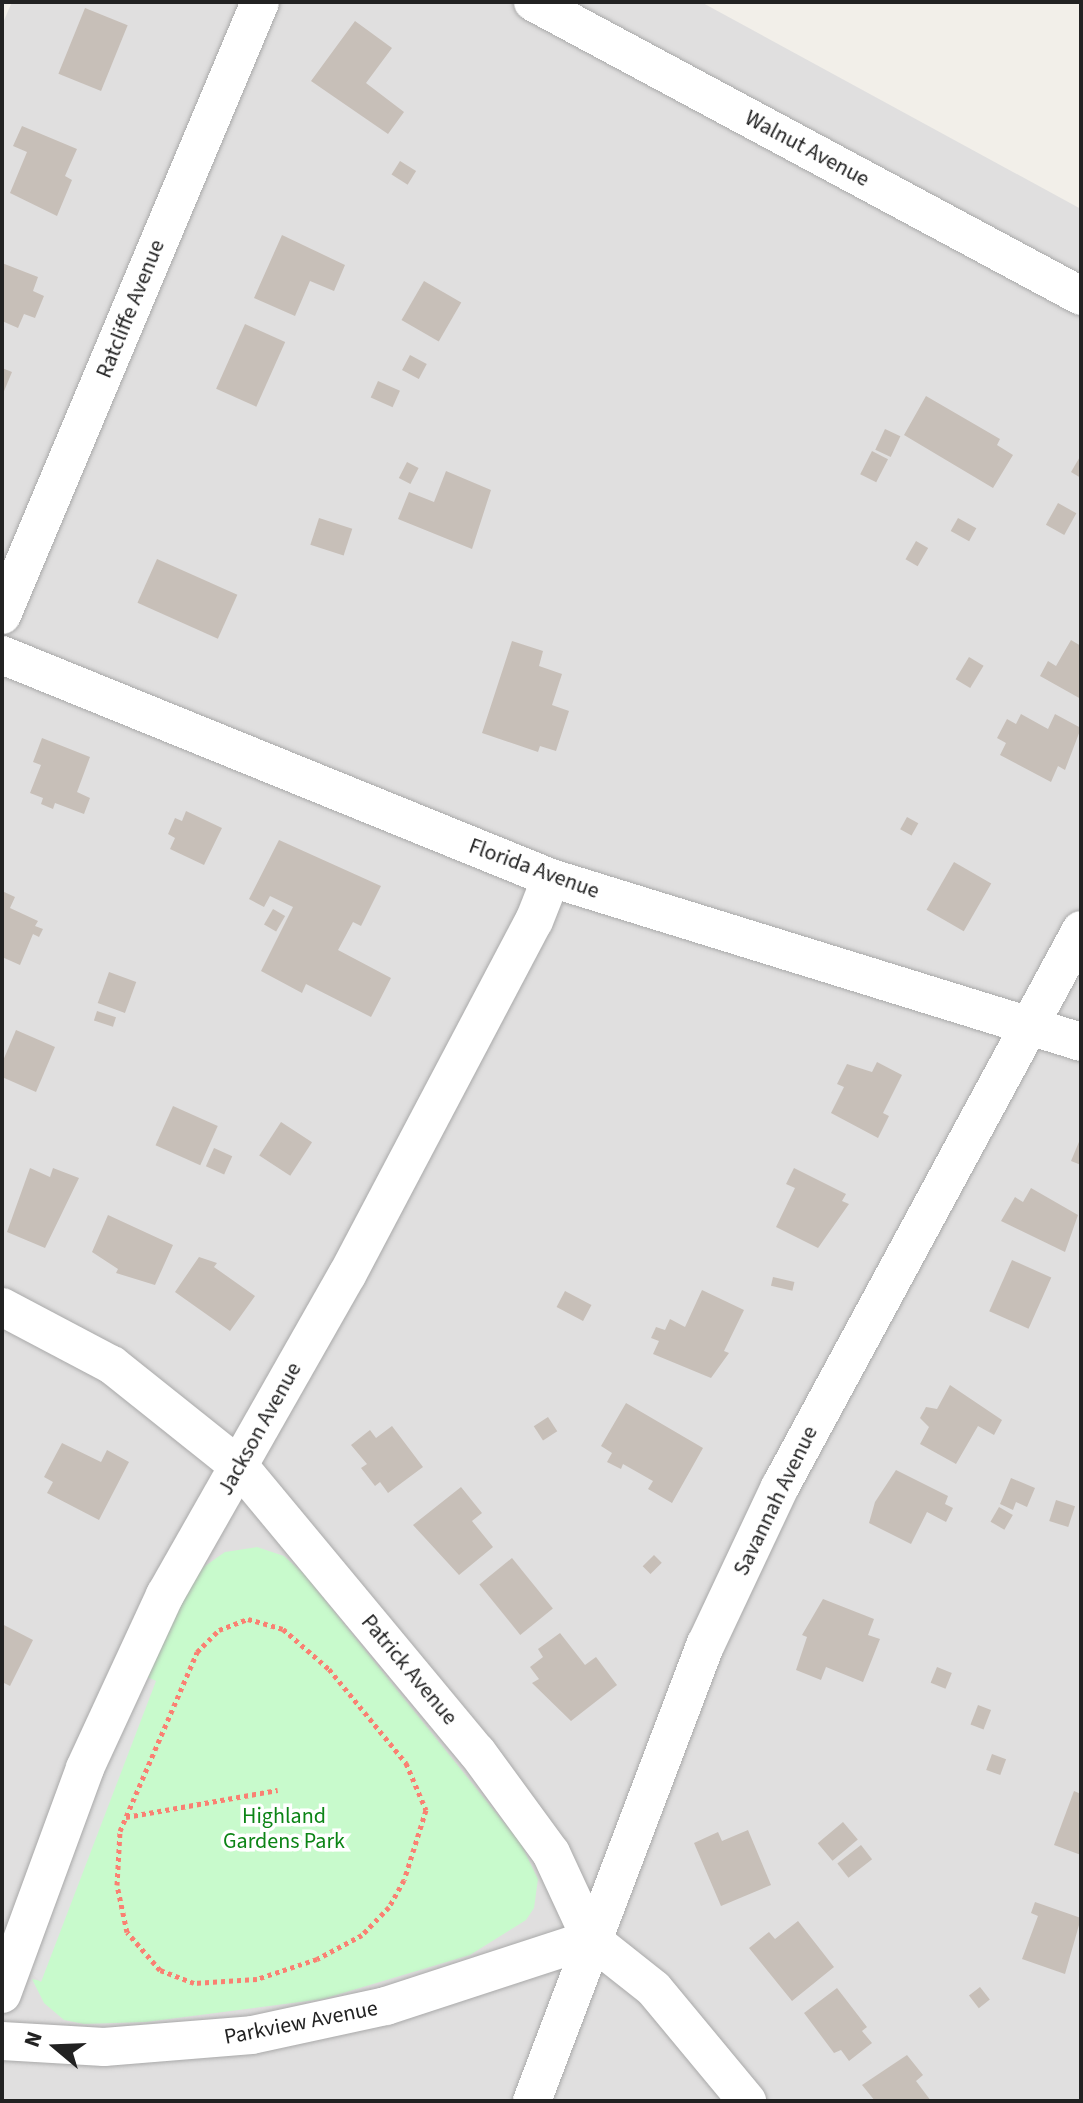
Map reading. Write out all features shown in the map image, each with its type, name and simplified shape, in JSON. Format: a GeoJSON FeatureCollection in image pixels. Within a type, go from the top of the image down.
{"type":"FeatureCollection","features":[{"type":"Feature","properties":{"kind":"street","name":"Ratcliffe Avenue"},"geometry":{"type":"LineString","coordinates":[[2,615],[260,2]]}},
{"type":"Feature","properties":{"kind":"street","name":"Walnut Avenue"},"geometry":{"type":"LineString","coordinates":[[533,2],[1081,296]]}},
{"type":"Feature","properties":{"kind":"street","name":"Florida Avenue"},"geometry":{"type":"LineString","coordinates":[[2,655],[551,878],[1081,1042]]}},
{"type":"Feature","properties":{"kind":"street","name":"Jackson Avenue"},"geometry":{"type":"LineString","coordinates":[[2,1994],[85,1768],[165,1595],[240,1467],[520,948],[551,878]]}},
{"type":"Feature","properties":{"kind":"street","name":"Savannah Avenue"},"geometry":{"type":"LineString","coordinates":[[532,2101],[591,1939],[706,1644],[780,1487],[1081,930]]}},
{"type":"Feature","properties":{"kind":"street","name":"Patrick Avenue"},"geometry":{"type":"LineString","coordinates":[[2,1307],[112,1365],[240,1467],[477,1752],[551,1853],[591,1939],[654,1989],[747,2101]]}},
{"type":"Feature","properties":{"kind":"street","name":"Parkview Avenue"},"geometry":{"type":"LineString","coordinates":[[2,2041],[104,2047],[252,2035],[386,2006],[591,1939]]}},
{"type":"Feature","properties":{"kind":"path"},"geometry":{"type":"LineString","coordinates":[[248,1619],[283,1629],[329,1669],[406,1763],[426,1810],[404,1880],[371,1928],[302,1965],[222,1984],[173,1978],[133,1943],[117,1885],[125,1817],[197,1652],[219,1630],[248,1619]]}},
{"type":"Feature","properties":{"kind":"path"},"geometry":{"type":"LineString","coordinates":[[125,1817],[278,1790]]}},
{"type":"Feature","properties":{"kind":"shaded area"},"geometry":{"type":"Polygon","coordinates":[[[12,2],[701,2],[1081,209],[1081,2101],[2,2101],[2,25],[12,2]]]}},
{"type":"Feature","properties":{"kind":"shaded area"},"geometry":{"type":"Polygon","coordinates":[[[138,1673],[156,1681],[41,1982],[28,1970],[138,1673]]]}},
{"type":"Feature","properties":{"kind":"green space","name":"Highland Gardens Park"},"geometry":{"type":"Polygon","coordinates":[[[257,1547],[284,1556],[303,1573],[521,1844],[538,1879],[534,1908],[526,1920],[470,1955],[323,1999],[146,2022],[84,2024],[64,2020],[44,2003],[32,1979],[41,1981],[155,1681],[138,1673],[195,1573],[225,1552],[257,1547]]]}},
{"type":"Feature","properties":{"kind":"building"},"geometry":{"type":"Polygon","coordinates":[[[85,8],[128,25],[101,91],[58,74],[85,8]]]}},
{"type":"Feature","properties":{"kind":"building"},"geometry":{"type":"Polygon","coordinates":[[[355,21],[392,48],[366,83],[404,112],[388,134],[311,81],[355,21]]]}},
{"type":"Feature","properties":{"kind":"building"},"geometry":{"type":"Polygon","coordinates":[[[22,126],[77,149],[65,176],[72,180],[57,216],[10,193],[27,152],[13,146],[22,126]]]}},
{"type":"Feature","properties":{"kind":"building"},"geometry":{"type":"Polygon","coordinates":[[[400,161],[416,171],[408,185],[392,175],[400,161]]]}},
{"type":"Feature","properties":{"kind":"building"},"geometry":{"type":"Polygon","coordinates":[[[282,235],[345,265],[334,291],[310,281],[295,316],[254,298],[282,235]]]}},
{"type":"Feature","properties":{"kind":"building"},"geometry":{"type":"Polygon","coordinates":[[[2,263],[38,277],[33,291],[44,296],[35,318],[24,314],[18,328],[2,321],[2,263]]]}},
{"type":"Feature","properties":{"kind":"building"},"geometry":{"type":"Polygon","coordinates":[[[424,281],[461,302],[439,341],[402,320],[424,281]]]}},
{"type":"Feature","properties":{"kind":"building"},"geometry":{"type":"Polygon","coordinates":[[[245,324],[285,342],[256,407],[216,389],[245,324]]]}},
{"type":"Feature","properties":{"kind":"building"},"geometry":{"type":"Polygon","coordinates":[[[410,355],[427,364],[419,379],[402,370],[410,355]]]}},
{"type":"Feature","properties":{"kind":"building"},"geometry":{"type":"Polygon","coordinates":[[[2,368],[12,372],[2,396],[2,368]]]}},
{"type":"Feature","properties":{"kind":"building"},"geometry":{"type":"Polygon","coordinates":[[[378,381],[400,391],[393,407],[371,397],[378,381]]]}},
{"type":"Feature","properties":{"kind":"building"},"geometry":{"type":"Polygon","coordinates":[[[926,396],[1000,439],[997,445],[1013,455],[993,488],[904,435],[926,396]]]}},
{"type":"Feature","properties":{"kind":"building"},"geometry":{"type":"Polygon","coordinates":[[[885,429],[900,436],[891,457],[875,450],[885,429]]]}},
{"type":"Feature","properties":{"kind":"building"},"geometry":{"type":"Polygon","coordinates":[[[872,451],[888,459],[876,482],[860,474],[872,451]]]}},
{"type":"Feature","properties":{"kind":"building"},"geometry":{"type":"Polygon","coordinates":[[[1081,455],[1081,478],[1071,472],[1081,455]]]}},
{"type":"Feature","properties":{"kind":"building"},"geometry":{"type":"Polygon","coordinates":[[[407,462],[419,468],[410,484],[399,478],[407,462]]]}},
{"type":"Feature","properties":{"kind":"building"},"geometry":{"type":"Polygon","coordinates":[[[446,471],[491,490],[472,549],[398,519],[409,492],[434,502],[446,471]]]}},
{"type":"Feature","properties":{"kind":"building"},"geometry":{"type":"Polygon","coordinates":[[[1058,503],[1076,513],[1064,535],[1046,525],[1058,503]]]}},
{"type":"Feature","properties":{"kind":"building"},"geometry":{"type":"Polygon","coordinates":[[[319,518],[352,529],[344,555],[310,545],[319,518]]]}},
{"type":"Feature","properties":{"kind":"building"},"geometry":{"type":"Polygon","coordinates":[[[958,518],[976,528],[969,541],[951,531],[958,518]]]}},
{"type":"Feature","properties":{"kind":"building"},"geometry":{"type":"Polygon","coordinates":[[[916,541],[928,548],[918,566],[906,559],[916,541]]]}},
{"type":"Feature","properties":{"kind":"building"},"geometry":{"type":"Polygon","coordinates":[[[157,559],[237,595],[218,639],[137,603],[157,559]]]}},
{"type":"Feature","properties":{"kind":"building"},"geometry":{"type":"Polygon","coordinates":[[[1071,640],[1081,646],[1081,699],[1040,676],[1048,661],[1056,666],[1071,640]]]}},
{"type":"Feature","properties":{"kind":"building"},"geometry":{"type":"Polygon","coordinates":[[[512,641],[543,651],[539,666],[562,674],[552,705],[569,711],[556,751],[540,746],[538,752],[482,733],[512,641]]]}},
{"type":"Feature","properties":{"kind":"building"},"geometry":{"type":"Polygon","coordinates":[[[969,657],[984,666],[970,688],[956,679],[969,657]]]}},
{"type":"Feature","properties":{"kind":"building"},"geometry":{"type":"Polygon","coordinates":[[[1021,714],[1048,729],[1055,714],[1081,728],[1065,770],[1058,766],[1051,782],[1000,755],[1006,743],[997,738],[1007,719],[1016,724],[1021,714]]]}},
{"type":"Feature","properties":{"kind":"building"},"geometry":{"type":"Polygon","coordinates":[[[42,738],[90,757],[77,792],[90,798],[84,814],[55,803],[53,809],[41,804],[43,798],[30,793],[41,765],[33,762],[42,738]]]}},
{"type":"Feature","properties":{"kind":"building"},"geometry":{"type":"Polygon","coordinates":[[[186,811],[222,828],[204,865],[170,849],[175,838],[168,834],[175,818],[182,821],[186,811]]]}},
{"type":"Feature","properties":{"kind":"building"},"geometry":{"type":"Polygon","coordinates":[[[907,817],[918,823],[912,836],[900,829],[907,817]]]}},
{"type":"Feature","properties":{"kind":"building"},"geometry":{"type":"Polygon","coordinates":[[[279,840],[381,886],[361,926],[353,922],[338,950],[391,978],[371,1017],[306,984],[302,993],[261,971],[293,907],[270,896],[264,907],[249,899],[279,840]]]}},
{"type":"Feature","properties":{"kind":"building"},"geometry":{"type":"Polygon","coordinates":[[[954,862],[991,884],[964,931],[926,910],[954,862]]]}},
{"type":"Feature","properties":{"kind":"building"},"geometry":{"type":"Polygon","coordinates":[[[2,891],[15,897],[10,908],[38,921],[35,926],[43,929],[39,937],[33,934],[20,965],[2,957],[2,891]]]}},
{"type":"Feature","properties":{"kind":"building"},"geometry":{"type":"Polygon","coordinates":[[[273,909],[285,916],[276,932],[264,925],[273,909]]]}},
{"type":"Feature","properties":{"kind":"building"},"geometry":{"type":"Polygon","coordinates":[[[109,972],[136,982],[125,1013],[98,1003],[109,972]]]}},
{"type":"Feature","properties":{"kind":"building"},"geometry":{"type":"Polygon","coordinates":[[[97,1011],[116,1017],[113,1027],[94,1021],[97,1011]]]}},
{"type":"Feature","properties":{"kind":"building"},"geometry":{"type":"Polygon","coordinates":[[[16,1030],[55,1047],[36,1092],[2,1077],[2,1063],[16,1030]]]}},
{"type":"Feature","properties":{"kind":"building"},"geometry":{"type":"Polygon","coordinates":[[[877,1062],[902,1075],[883,1113],[889,1116],[878,1138],[831,1113],[844,1087],[837,1084],[847,1064],[872,1072],[877,1062]]]}},
{"type":"Feature","properties":{"kind":"building"},"geometry":{"type":"Polygon","coordinates":[[[173,1106],[218,1126],[200,1165],[156,1145],[173,1106]]]}},
{"type":"Feature","properties":{"kind":"building"},"geometry":{"type":"Polygon","coordinates":[[[281,1122],[312,1142],[290,1176],[259,1156],[281,1122]]]}},
{"type":"Feature","properties":{"kind":"building"},"geometry":{"type":"Polygon","coordinates":[[[1081,1137],[1081,1165],[1071,1161],[1081,1137]]]}},
{"type":"Feature","properties":{"kind":"building"},"geometry":{"type":"Polygon","coordinates":[[[214,1148],[232,1156],[224,1174],[206,1166],[214,1148]]]}},
{"type":"Feature","properties":{"kind":"building"},"geometry":{"type":"Polygon","coordinates":[[[30,1168],[50,1177],[53,1168],[79,1178],[45,1248],[7,1232],[30,1168]]]}},
{"type":"Feature","properties":{"kind":"building"},"geometry":{"type":"Polygon","coordinates":[[[794,1168],[846,1194],[842,1201],[849,1204],[818,1248],[776,1227],[795,1188],[786,1184],[794,1168]]]}},
{"type":"Feature","properties":{"kind":"building"},"geometry":{"type":"Polygon","coordinates":[[[1031,1188],[1078,1215],[1065,1252],[1001,1221],[1015,1197],[1023,1202],[1031,1188]]]}},
{"type":"Feature","properties":{"kind":"building"},"geometry":{"type":"Polygon","coordinates":[[[108,1215],[173,1245],[155,1285],[116,1273],[118,1269],[92,1252],[108,1215]]]}},
{"type":"Feature","properties":{"kind":"building"},"geometry":{"type":"Polygon","coordinates":[[[199,1257],[217,1263],[214,1267],[255,1296],[230,1331],[175,1292],[199,1257]]]}},
{"type":"Feature","properties":{"kind":"building"},"geometry":{"type":"Polygon","coordinates":[[[1012,1260],[1051,1277],[1029,1329],[989,1311],[1012,1260]]]}},
{"type":"Feature","properties":{"kind":"building"},"geometry":{"type":"Polygon","coordinates":[[[773,1277],[794,1282],[792,1291],[771,1286],[773,1277]]]}},
{"type":"Feature","properties":{"kind":"building"},"geometry":{"type":"Polygon","coordinates":[[[702,1290],[744,1310],[724,1351],[729,1353],[711,1378],[653,1354],[659,1341],[651,1338],[656,1327],[665,1330],[670,1319],[685,1327],[702,1290]]]}},
{"type":"Feature","properties":{"kind":"building"},"geometry":{"type":"Polygon","coordinates":[[[565,1291],[591,1305],[583,1321],[557,1307],[565,1291]]]}},
{"type":"Feature","properties":{"kind":"building"},"geometry":{"type":"Polygon","coordinates":[[[950,1385],[1002,1420],[994,1435],[978,1426],[956,1464],[920,1444],[929,1427],[920,1418],[926,1407],[937,1409],[950,1385]]]}},
{"type":"Feature","properties":{"kind":"building"},"geometry":{"type":"Polygon","coordinates":[[[626,1403],[703,1448],[672,1503],[648,1489],[653,1481],[623,1464],[621,1469],[607,1462],[612,1453],[601,1446],[626,1403]]]}},
{"type":"Feature","properties":{"kind":"building"},"geometry":{"type":"Polygon","coordinates":[[[548,1417],[557,1431],[543,1441],[534,1426],[548,1417]]]}},
{"type":"Feature","properties":{"kind":"building"},"geometry":{"type":"Polygon","coordinates":[[[392,1426],[423,1467],[388,1493],[380,1482],[375,1486],[361,1468],[367,1464],[351,1445],[370,1430],[376,1438],[392,1426]]]}},
{"type":"Feature","properties":{"kind":"building"},"geometry":{"type":"Polygon","coordinates":[[[62,1443],[101,1462],[107,1450],[129,1462],[99,1520],[47,1493],[53,1482],[44,1477],[62,1443]]]}},
{"type":"Feature","properties":{"kind":"building"},"geometry":{"type":"Polygon","coordinates":[[[896,1470],[948,1496],[945,1504],[953,1508],[946,1522],[927,1512],[911,1544],[869,1523],[875,1502],[896,1470]]]}},
{"type":"Feature","properties":{"kind":"building"},"geometry":{"type":"Polygon","coordinates":[[[1011,1478],[1035,1488],[1027,1507],[1016,1502],[1013,1510],[1000,1504],[1011,1478]]]}},
{"type":"Feature","properties":{"kind":"building"},"geometry":{"type":"Polygon","coordinates":[[[461,1487],[482,1513],[472,1521],[493,1547],[459,1575],[413,1525],[461,1487]]]}},
{"type":"Feature","properties":{"kind":"building"},"geometry":{"type":"Polygon","coordinates":[[[1056,1500],[1075,1506],[1068,1527],[1049,1521],[1056,1500]]]}},
{"type":"Feature","properties":{"kind":"building"},"geometry":{"type":"Polygon","coordinates":[[[999,1507],[1013,1515],[1004,1530],[990,1522],[999,1507]]]}},
{"type":"Feature","properties":{"kind":"building"},"geometry":{"type":"Polygon","coordinates":[[[654,1555],[662,1563],[650,1574],[643,1566],[654,1555]]]}},
{"type":"Feature","properties":{"kind":"building"},"geometry":{"type":"Polygon","coordinates":[[[512,1558],[553,1609],[520,1635],[479,1584],[512,1558]]]}},
{"type":"Feature","properties":{"kind":"building"},"geometry":{"type":"Polygon","coordinates":[[[823,1599],[874,1619],[868,1635],[880,1639],[863,1682],[826,1667],[821,1680],[796,1670],[807,1637],[802,1635],[823,1599]]]}},
{"type":"Feature","properties":{"kind":"building"},"geometry":{"type":"Polygon","coordinates":[[[2,1624],[33,1640],[10,1686],[2,1682],[2,1624]]]}},
{"type":"Feature","properties":{"kind":"building"},"geometry":{"type":"Polygon","coordinates":[[[560,1633],[585,1665],[596,1657],[617,1685],[571,1721],[532,1683],[539,1679],[530,1667],[543,1657],[538,1649],[560,1633]]]}},
{"type":"Feature","properties":{"kind":"building"},"geometry":{"type":"Polygon","coordinates":[[[937,1667],[952,1673],[945,1689],[931,1683],[937,1667]]]}},
{"type":"Feature","properties":{"kind":"building"},"geometry":{"type":"Polygon","coordinates":[[[978,1705],[991,1710],[984,1730],[970,1725],[978,1705]]]}},
{"type":"Feature","properties":{"kind":"building"},"geometry":{"type":"Polygon","coordinates":[[[992,1754],[1006,1759],[1000,1775],[986,1770],[992,1754]]]}},
{"type":"Feature","properties":{"kind":"building"},"geometry":{"type":"Polygon","coordinates":[[[1074,1791],[1081,1794],[1081,1855],[1054,1845],[1074,1791]]]}},
{"type":"Feature","properties":{"kind":"building"},"geometry":{"type":"Polygon","coordinates":[[[843,1822],[858,1840],[833,1861],[818,1843],[843,1822]]]}},
{"type":"Feature","properties":{"kind":"building"},"geometry":{"type":"Polygon","coordinates":[[[748,1830],[771,1885],[721,1906],[694,1843],[718,1832],[722,1841],[748,1830]]]}},
{"type":"Feature","properties":{"kind":"building"},"geometry":{"type":"Polygon","coordinates":[[[861,1845],[872,1859],[848,1878],[837,1863],[861,1845]]]}},
{"type":"Feature","properties":{"kind":"building"},"geometry":{"type":"Polygon","coordinates":[[[1035,1902],[1081,1918],[1065,1974],[1022,1959],[1038,1916],[1031,1913],[1035,1902]]]}},
{"type":"Feature","properties":{"kind":"building"},"geometry":{"type":"Polygon","coordinates":[[[798,1921],[834,1967],[792,2001],[749,1948],[769,1932],[775,1939],[798,1921]]]}},
{"type":"Feature","properties":{"kind":"building"},"geometry":{"type":"Polygon","coordinates":[[[980,1987],[990,2000],[979,2008],[969,1996],[980,1987]]]}},
{"type":"Feature","properties":{"kind":"building"},"geometry":{"type":"Polygon","coordinates":[[[837,1988],[867,2027],[862,2031],[872,2043],[849,2061],[841,2050],[834,2053],[804,2013],[837,1988]]]}},
{"type":"Feature","properties":{"kind":"building"},"geometry":{"type":"Polygon","coordinates":[[[907,2055],[923,2075],[916,2081],[931,2101],[875,2101],[862,2085],[907,2055]]]}}]}
